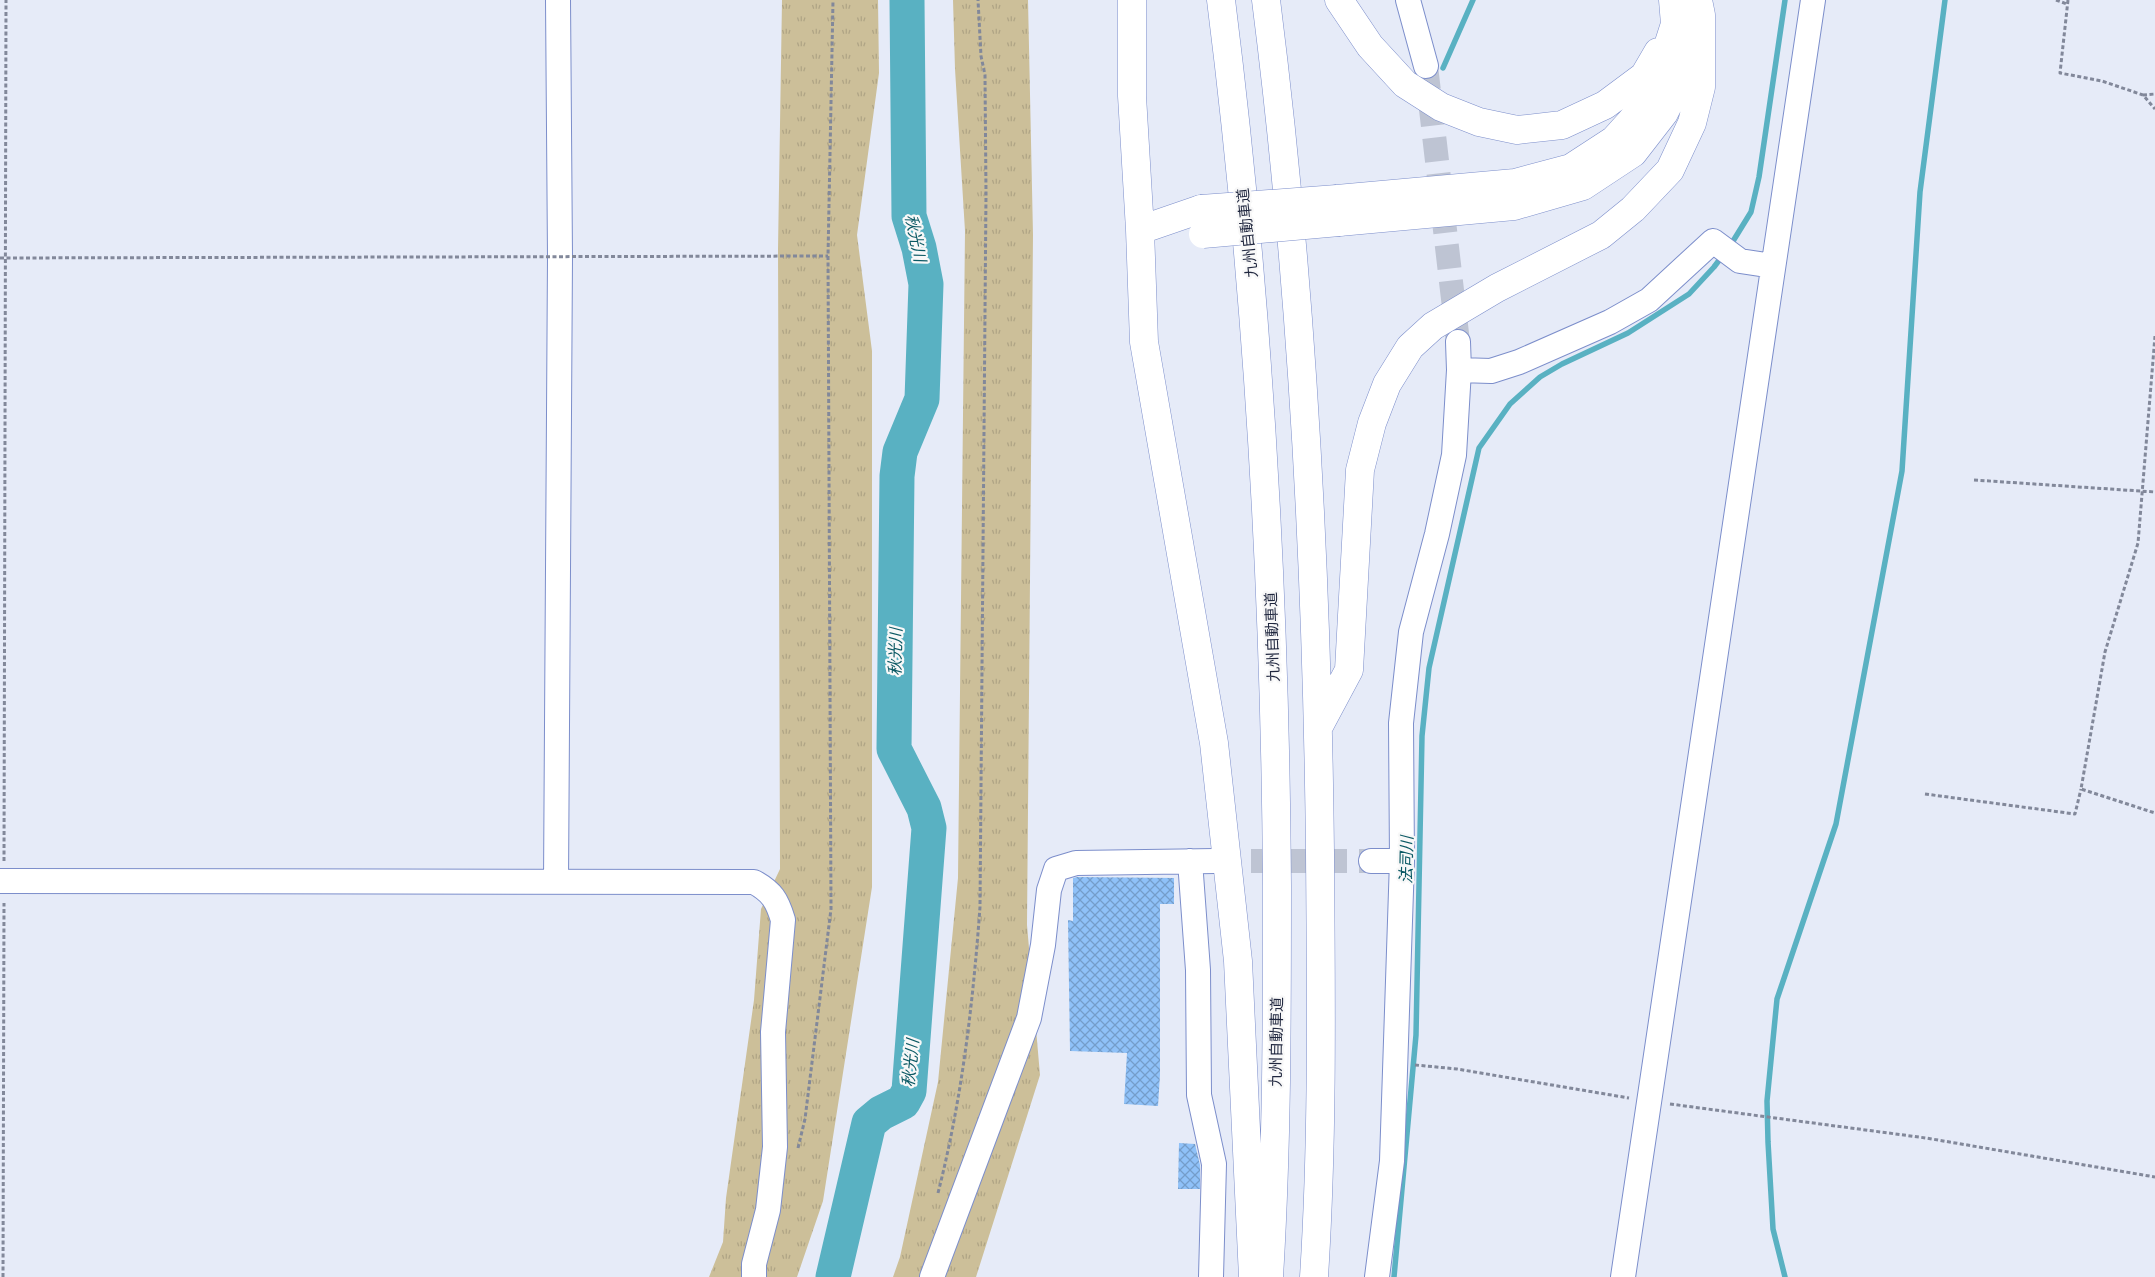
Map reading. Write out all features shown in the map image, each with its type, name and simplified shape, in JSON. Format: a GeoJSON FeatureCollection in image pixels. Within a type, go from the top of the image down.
{"type":"FeatureCollection","features":[{"type":"Feature","properties":{"kind":"highway"},"geometry":{"type":"LineString","coordinates":[[1132,0],[1132,96],[1144,342],[1214,743],[1237,951],[1252,1277]]}},
{"type":"Feature","properties":{"kind":"highway","name":"九州自動車道"},"geometry":{"type":"LineString","coordinates":[[1221,0],[1233,92],[1254,302],[1269,549],[1276,788],[1277,993],[1273,1222],[1269,1277]]}},
{"type":"Feature","properties":{"kind":"highway"},"geometry":{"type":"LineString","coordinates":[[1266,0],[1277,87],[1298,299],[1312,546],[1318,729],[1322,1014],[1318,1217],[1314,1277]]}},
{"type":"Feature","properties":{"kind":"highway"},"geometry":{"type":"LineString","coordinates":[[1339,0],[1370,46],[1405,84],[1441,107],[1479,122],[1517,130],[1562,125],[1605,105],[1644,76],[1674,12]]}},
{"type":"Feature","properties":{"kind":"highway"},"geometry":{"type":"LineString","coordinates":[[1140,230],[1202,222],[1338,211],[1514,206],[1583,186],[1634,154],[1664,113],[1676,89],[1690,20],[1689,0]]}},
{"type":"Feature","properties":{"kind":"highway"},"geometry":{"type":"LineString","coordinates":[[1318,729],[1349,670],[1360,470],[1372,423],[1387,384],[1410,347],[1433,326],[1497,288],[1601,235],[1634,209],[1670,170],[1692,123],[1701,87],[1701,15],[1698,0]]}},
{"type":"Feature","properties":{"kind":"highway"},"geometry":{"type":"LineString","coordinates":[[1338,211],[1515,183],[1572,168],[1614,140],[1650,99],[1674,12]]}},
{"type":"Feature","properties":{"kind":"street"},"geometry":{"type":"LineString","coordinates":[[556,882],[560,257],[558,0]]}},
{"type":"Feature","properties":{"kind":"street"},"geometry":{"type":"LineString","coordinates":[[1408,0],[1426,66]]}},
{"type":"Feature","properties":{"kind":"street"},"geometry":{"type":"LineString","coordinates":[[1623,1277],[1813,0]]}},
{"type":"Feature","properties":{"kind":"street"},"geometry":{"type":"LineString","coordinates":[[1459,370],[1491,371],[1519,362],[1610,322],[1650,300],[1713,242],[1740,261],[1773,266]]}},
{"type":"Feature","properties":{"kind":"street"},"geometry":{"type":"LineString","coordinates":[[1377,1277],[1392,1161],[1402,861],[1401,723],[1411,632],[1437,534],[1454,455],[1459,370],[1458,342]]}},
{"type":"Feature","properties":{"kind":"street"},"geometry":{"type":"LineString","coordinates":[[1190,861],[1198,970],[1198,1095],[1214,1164],[1211,1277]]}},
{"type":"Feature","properties":{"kind":"street"},"geometry":{"type":"LineString","coordinates":[[932,1277],[1028,1018],[1043,945],[1049,890],[1056,869],[1076,863],[1215,861]]}},
{"type":"Feature","properties":{"kind":"street"},"geometry":{"type":"LineString","coordinates":[[1372,861],[1402,861]]}},
{"type":"Feature","properties":{"kind":"street"},"geometry":{"type":"LineString","coordinates":[[2,881],[754,882],[769,891],[779,907],[782,920],[773,1032],[774,1147],[768,1210],[754,1264],[754,1277]]}},
{"type":"Feature","properties":{"kind":"path"},"geometry":{"type":"LineString","coordinates":[[3,1277],[2,881],[6,0]]}},
{"type":"Feature","properties":{"kind":"path"},"geometry":{"type":"LineString","coordinates":[[796,1155],[805,1119],[831,909],[828,256],[833,0]]}},
{"type":"Feature","properties":{"kind":"path"},"geometry":{"type":"LineString","coordinates":[[937,1200],[948,1154],[963,1070],[980,907],[986,194],[985,75],[981,56],[978,0]]}},
{"type":"Feature","properties":{"kind":"path"},"geometry":{"type":"LineString","coordinates":[[2056,0],[2068,2],[2060,73],[2102,81],[2143,95],[2155,94]]}},
{"type":"Feature","properties":{"kind":"path"},"geometry":{"type":"LineString","coordinates":[[2143,95],[2155,109]]}},
{"type":"Feature","properties":{"kind":"path"},"geometry":{"type":"LineString","coordinates":[[0,258],[828,256]]}},
{"type":"Feature","properties":{"kind":"path"},"geometry":{"type":"LineString","coordinates":[[1926,794],[2075,814],[2081,789],[2104,652],[2138,542],[2155,336]]}},
{"type":"Feature","properties":{"kind":"path"},"geometry":{"type":"LineString","coordinates":[[1974,480],[2155,492]]}},
{"type":"Feature","properties":{"kind":"path"},"geometry":{"type":"LineString","coordinates":[[2081,789],[2155,813]]}},
{"type":"Feature","properties":{"kind":"path"},"geometry":{"type":"LineString","coordinates":[[1395,1062],[1457,1069],[1649,1101],[1926,1138],[2155,1177]]}},
{"type":"Feature","properties":{"kind":"green space"},"geometry":{"type":"Polygon","coordinates":[[[782,0],[878,0],[879,73],[857,235],[872,351],[872,887],[823,1201],[797,1277],[709,1277],[723,1242],[726,1198],[754,1000],[761,909],[780,869],[778,249],[782,0]]]}},
{"type":"Feature","properties":{"kind":"green space"},"geometry":{"type":"Polygon","coordinates":[[[953,0],[1028,0],[1033,235],[1027,925],[1040,1075],[976,1277],[893,1277],[900,1257],[938,1082],[958,878],[965,231],[955,69],[953,0]]]}},
{"type":"Feature","properties":{"kind":"building"},"geometry":{"type":"Polygon","coordinates":[[[1073,878],[1174,878],[1174,904],[1160,904],[1160,1075],[1158,1106],[1124,1104],[1127,1053],[1070,1051],[1068,920],[1073,921],[1073,878]]]}},
{"type":"Feature","properties":{"kind":"building"},"geometry":{"type":"Polygon","coordinates":[[[1179,1143],[1195,1144],[1200,1165],[1200,1189],[1178,1189],[1179,1143]]]}},
{"type":"Feature","properties":{"kind":"waterway","name":"秋光川"},"geometry":{"type":"LineString","coordinates":[[833,1277],[869,1123],[881,1113],[903,1102],[909,1091],[929,828],[924,808],[894,749],[897,476],[900,452],[922,399],[926,284],[919,248],[909,216],[907,0]]}},
{"type":"Feature","properties":{"kind":"waterway"},"geometry":{"type":"LineString","coordinates":[[1443,68],[1473,0]]}},
{"type":"Feature","properties":{"kind":"waterway"},"geometry":{"type":"LineString","coordinates":[[1730,246],[1751,212],[1759,177],[1785,0]]}},
{"type":"Feature","properties":{"kind":"waterway"},"geometry":{"type":"LineString","coordinates":[[1785,1277],[1773,1229],[1768,1142],[1767,1101],[1777,999],[1836,824],[1902,471],[1920,192],[1945,0]]}},
{"type":"Feature","properties":{"kind":"waterway","name":"法司川"},"geometry":{"type":"LineString","coordinates":[[1394,1277],[1416,1035],[1422,736],[1429,668],[1479,448],[1510,404],[1540,377],[1562,364],[1628,333],[1689,294],[1723,255]]}},
{"type":"Feature","properties":{"kind":"tunnel"},"geometry":{"type":"LineString","coordinates":[[1426,66],[1458,342]]}},
{"type":"Feature","properties":{"kind":"tunnel"},"geometry":{"type":"LineString","coordinates":[[1215,861],[1371,861]]}}]}
